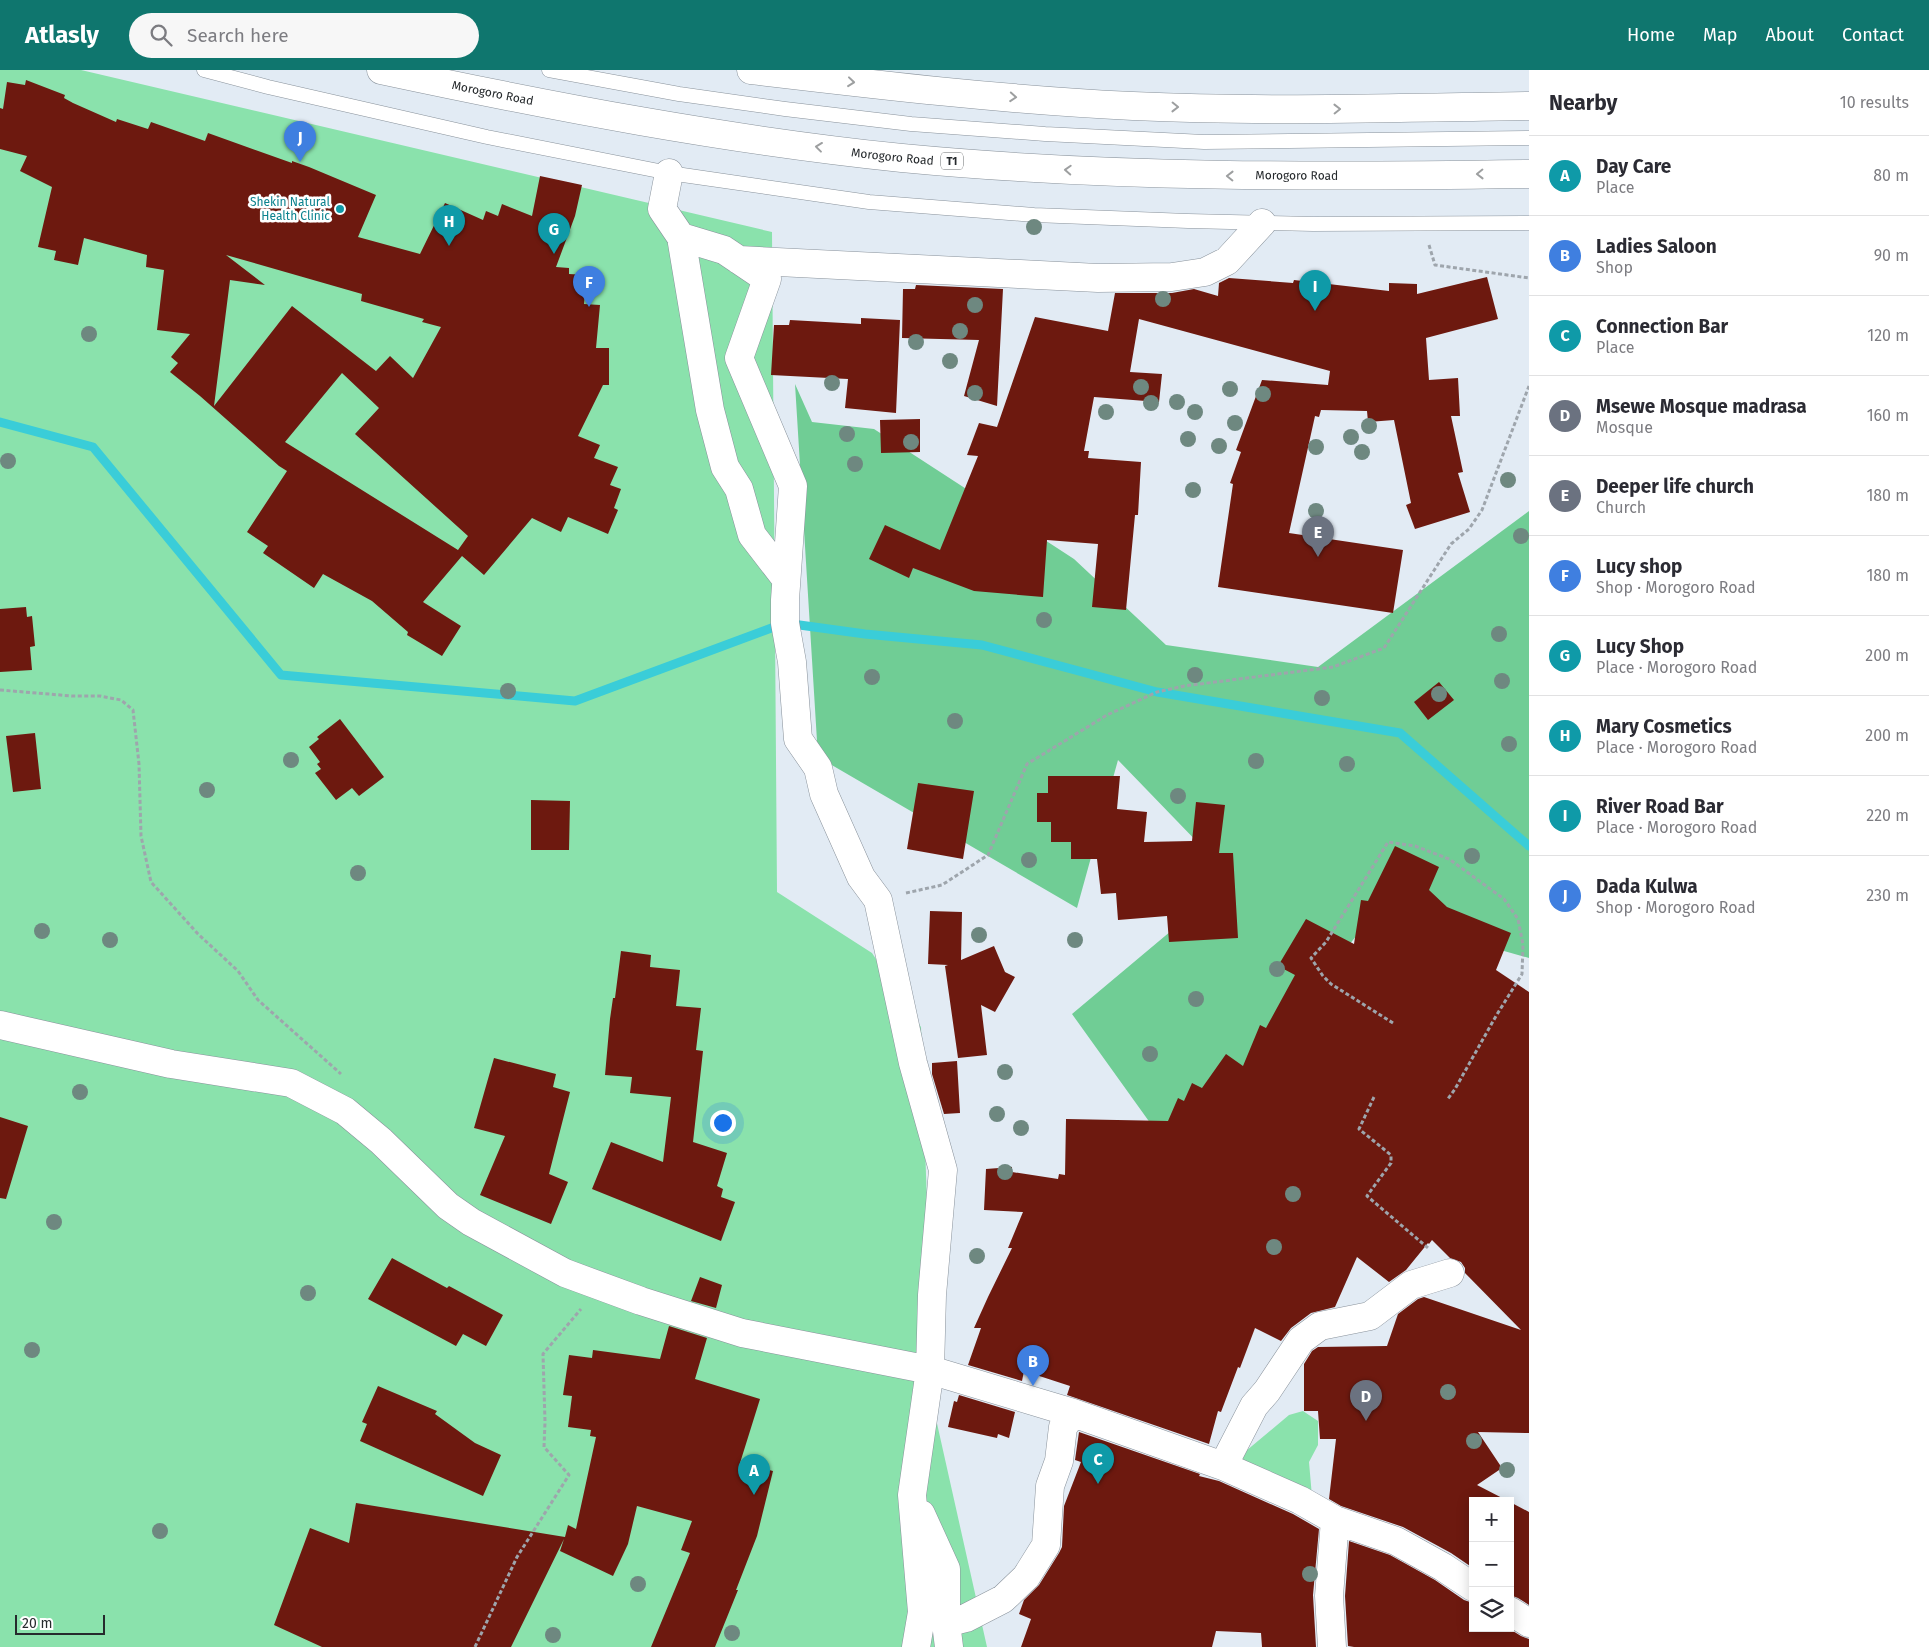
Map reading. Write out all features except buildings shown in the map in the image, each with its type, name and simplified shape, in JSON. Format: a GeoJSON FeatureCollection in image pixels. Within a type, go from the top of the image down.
{"type":"FeatureCollection","features":[{"type":"Feature","properties":{"kind":"main road","name":"Morogoro Road"},"geometry":{"type":"LineString","coordinates":[[381,70],[517,99],[635,120],[757,140],[902,158],[1049,169],[1178,175],[1529,174]]}},
{"type":"Feature","properties":{"kind":"main road"},"geometry":{"type":"LineString","coordinates":[[750,70],[992,95],[1133,106],[1285,109],[1529,106]]}},
{"type":"Feature","properties":{"kind":"main road"},"geometry":{"type":"LineString","coordinates":[[669,173],[662,209],[681,237],[710,410],[725,467],[739,489],[752,535],[786,579]]}},
{"type":"Feature","properties":{"kind":"main road"},"geometry":{"type":"LineString","coordinates":[[739,260],[1098,278],[1172,277],[1205,272],[1227,261],[1262,223]]}},
{"type":"Feature","properties":{"kind":"main road"},"geometry":{"type":"LineString","coordinates":[[681,237],[724,250],[767,279],[739,358],[792,486],[785,623],[792,662],[798,739],[818,768],[824,794],[861,877],[878,900],[913,1063],[943,1170],[932,1294],[930,1370],[912,1494],[922,1612],[916,1647]]}},
{"type":"Feature","properties":{"kind":"main road"},"geometry":{"type":"LineString","coordinates":[[0,1025],[171,1064],[291,1083],[345,1111],[381,1141],[448,1206],[471,1222],[565,1273],[586,1282],[742,1333],[930,1370],[1074,1413],[1224,1466],[1300,1500],[1335,1520],[1396,1541],[1444,1567],[1469,1584]]}},
{"type":"Feature","properties":{"kind":"main road"},"geometry":{"type":"LineString","coordinates":[[1224,1466],[1254,1406],[1301,1340],[1320,1326],[1370,1316],[1411,1285],[1450,1273]]}},
{"type":"Feature","properties":{"kind":"main road"},"geometry":{"type":"LineString","coordinates":[[947,1635],[966,1618],[1003,1599],[1026,1578],[1046,1545],[1050,1486],[1058,1461],[1063,1427],[1074,1413]]}},
{"type":"Feature","properties":{"kind":"main road"},"geometry":{"type":"LineString","coordinates":[[912,1494],[946,1569],[947,1635]]}},
{"type":"Feature","properties":{"kind":"main road"},"geometry":{"type":"LineString","coordinates":[[1332,1647],[1329,1596],[1335,1520]]}},
{"type":"Feature","properties":{"kind":"main road"},"geometry":{"type":"LineString","coordinates":[[1514,1614],[1529,1623]]}},
{"type":"Feature","properties":{"kind":"lane"},"geometry":{"type":"LineString","coordinates":[[204,70],[277,89],[487,137],[669,173],[869,202],[1034,215],[1262,223],[1424,225],[1529,223]]}},
{"type":"Feature","properties":{"kind":"lane"},"geometry":{"type":"LineString","coordinates":[[549,70],[679,94],[775,108],[911,124],[1045,134],[1204,142],[1529,138]]}},
{"type":"Feature","properties":{"kind":"path"},"geometry":{"type":"LineString","coordinates":[[1424,225],[1435,265],[1529,278]]}},
{"type":"Feature","properties":{"kind":"path"},"geometry":{"type":"LineString","coordinates":[[878,900],[942,885],[988,855],[1026,764],[1106,715],[1157,692],[1184,686],[1333,667],[1384,648],[1451,544],[1469,529],[1482,510],[1529,386]]}},
{"type":"Feature","properties":{"kind":"path"},"geometry":{"type":"LineString","coordinates":[[0,690],[72,696],[100,696],[121,700],[133,710],[139,764],[141,836],[152,882],[198,934],[238,971],[258,1000],[344,1077]]}},
{"type":"Feature","properties":{"kind":"path"},"geometry":{"type":"LineString","coordinates":[[1393,1023],[1331,984],[1311,958],[1326,942],[1388,842],[1415,846],[1449,859],[1504,899],[1518,919],[1523,945],[1522,974],[1447,1100]]}},
{"type":"Feature","properties":{"kind":"path"},"geometry":{"type":"LineString","coordinates":[[1374,1097],[1359,1129],[1391,1155],[1391,1163],[1367,1196],[1426,1248],[1448,1261],[1450,1273]]}},
{"type":"Feature","properties":{"kind":"path"},"geometry":{"type":"LineString","coordinates":[[475,1647],[517,1557],[570,1475],[544,1447],[543,1354],[581,1310],[586,1282]]}},
{"type":"Feature","properties":{"kind":"green space"},"geometry":{"type":"Polygon","coordinates":[[[0,70],[81,70],[772,232],[777,892],[872,953],[921,1027],[934,1410],[987,1647],[0,1647],[0,70]]]}},
{"type":"Feature","properties":{"kind":"green space"},"geometry":{"type":"Polygon","coordinates":[[[795,384],[812,422],[874,429],[1074,559],[1166,645],[1318,667],[1529,511],[1529,958],[1374,914],[1176,1159],[1072,1014],[1233,879],[1118,760],[1077,908],[818,757],[795,384]]]}},
{"type":"Feature","properties":{"kind":"green space"},"geometry":{"type":"Polygon","coordinates":[[[1303,1411],[1318,1421],[1318,1445],[1309,1462],[1313,1508],[1234,1461],[1289,1415],[1303,1411]]]}},
{"type":"Feature","properties":{"kind":"waterway"},"geometry":{"type":"LineString","coordinates":[[0,422],[93,447],[281,675],[575,701],[785,623],[865,634],[982,645],[1157,692],[1400,733],[1529,846]]}},
{"type":"Feature","properties":{"kind":"place","name":"Dada Kulwa"},"geometry":{"type":"Point","coordinates":[300,162]}},
{"type":"Feature","properties":{"kind":"place","name":"Shekin Natural Health Clinic"},"geometry":{"type":"Point","coordinates":[340,209]}},
{"type":"Feature","properties":{"kind":"place","name":"Mary Cosmetics"},"geometry":{"type":"Point","coordinates":[449,246]}},
{"type":"Feature","properties":{"kind":"place","name":"Lucy Shop"},"geometry":{"type":"Point","coordinates":[554,254]}},
{"type":"Feature","properties":{"kind":"place","name":"Lucy shop"},"geometry":{"type":"Point","coordinates":[589,307]}},
{"type":"Feature","properties":{"kind":"place","name":"River Road Bar"},"geometry":{"type":"Point","coordinates":[1315,311]}},
{"type":"Feature","properties":{"kind":"place","name":"Deeper life church"},"geometry":{"type":"Point","coordinates":[1318,557]}},
{"type":"Feature","properties":{"kind":"place","name":"Ladies Saloon"},"geometry":{"type":"Point","coordinates":[1033,1386]}},
{"type":"Feature","properties":{"kind":"place","name":"Msewe Mosque madrasa"},"geometry":{"type":"Point","coordinates":[1366,1421]}},
{"type":"Feature","properties":{"kind":"place","name":"Connection Bar"},"geometry":{"type":"Point","coordinates":[1098,1484]}},
{"type":"Feature","properties":{"kind":"place","name":"Day Care"},"geometry":{"type":"Point","coordinates":[754,1495]}}]}
